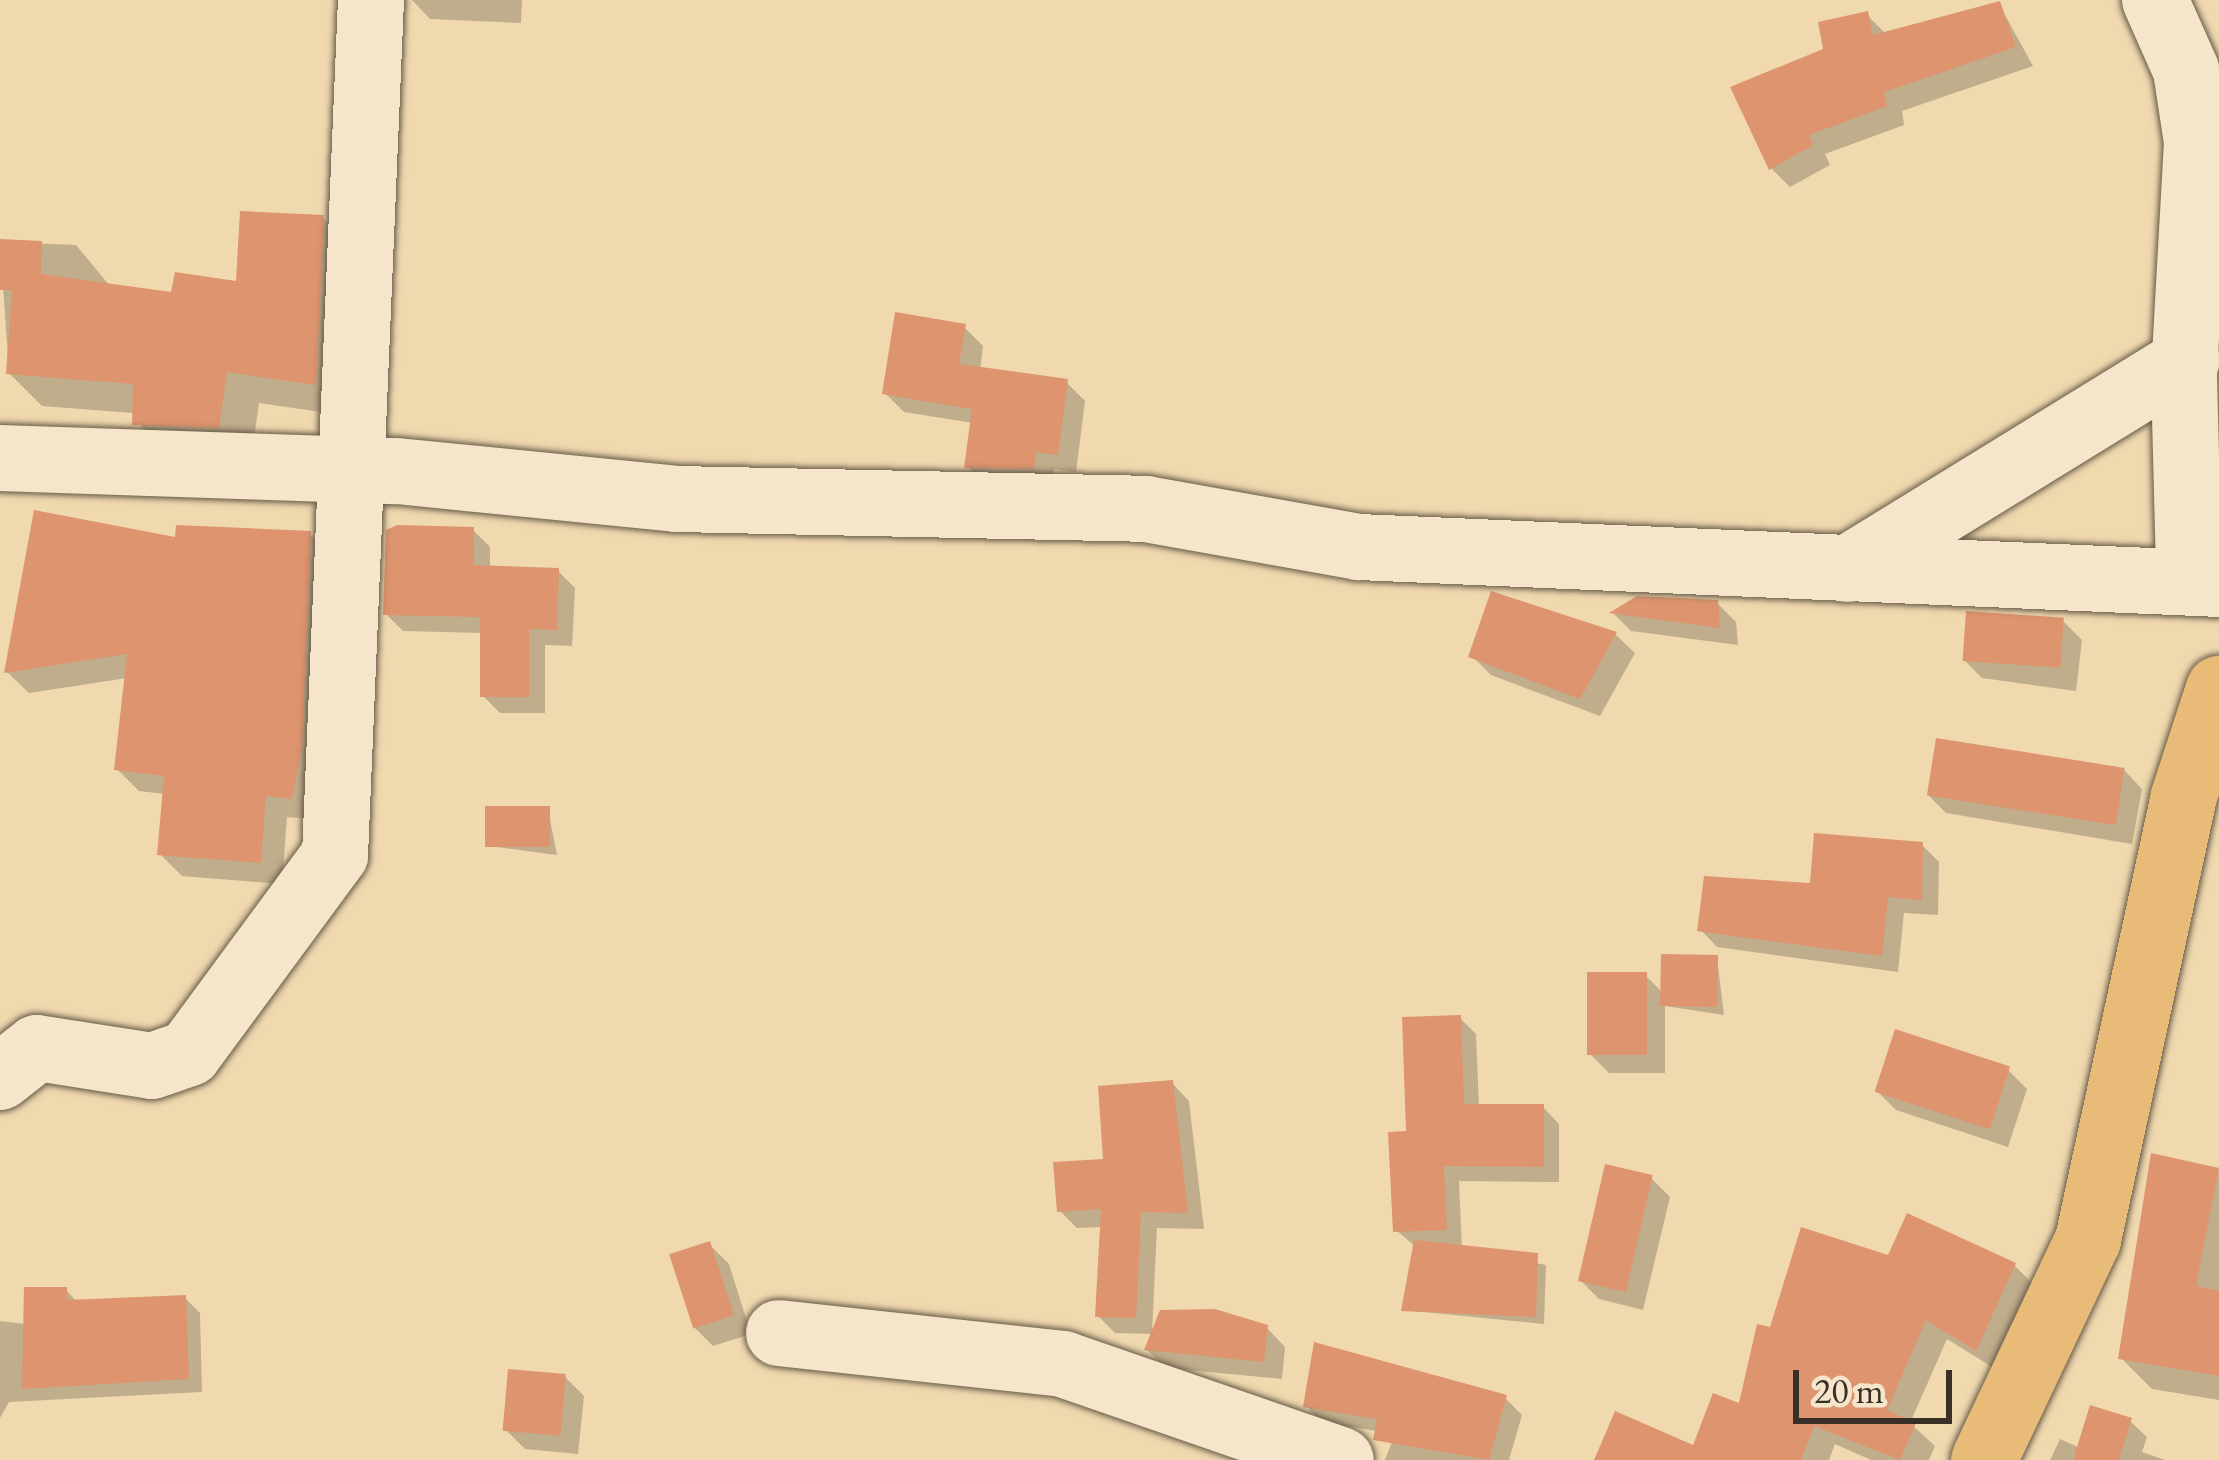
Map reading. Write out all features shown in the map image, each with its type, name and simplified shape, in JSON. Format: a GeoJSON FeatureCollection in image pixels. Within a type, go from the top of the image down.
{"type":"FeatureCollection","features":[{"type":"Feature","properties":{"kind":"main road"},"geometry":{"type":"LineString","coordinates":[[1984,1460],[2088,1240],[2183,799],[2219,688]]}},
{"type":"Feature","properties":{"kind":"street"},"geometry":{"type":"LineString","coordinates":[[0,1077],[17,1053],[37,1048],[152,1066],[189,1053],[335,855],[371,0]]}},
{"type":"Feature","properties":{"kind":"street"},"geometry":{"type":"LineString","coordinates":[[0,458],[354,471],[677,499],[1146,509],[1359,547],[2204,580],[2198,142],[2202,63],[2155,0]]}},
{"type":"Feature","properties":{"kind":"street"},"geometry":{"type":"LineString","coordinates":[[1847,569],[2199,335]]}},
{"type":"Feature","properties":{"kind":"street"},"geometry":{"type":"LineString","coordinates":[[779,1334],[1063,1364],[1251,1444],[1342,1460]]}},
{"type":"Feature","properties":{"kind":"building"},"geometry":{"type":"Polygon","coordinates":[[[2000,1],[2016,47],[1884,92],[1887,106],[1809,135],[1813,145],[1769,170],[1730,87],[1823,49],[1818,22],[1868,11],[1873,35],[2000,1]]]}},
{"type":"Feature","properties":{"kind":"building"},"geometry":{"type":"Polygon","coordinates":[[[240,211],[324,215],[316,385],[227,372],[219,428],[132,425],[133,384],[6,374],[12,290],[0,290],[0,239],[42,241],[41,274],[171,292],[175,272],[236,281],[240,211]]]}},
{"type":"Feature","properties":{"kind":"building"},"geometry":{"type":"Polygon","coordinates":[[[895,312],[966,324],[959,364],[1068,379],[1058,455],[1036,452],[1034,469],[964,468],[972,409],[882,394],[895,312]]]}},
{"type":"Feature","properties":{"kind":"building"},"geometry":{"type":"Polygon","coordinates":[[[34,510],[175,537],[176,525],[311,531],[302,748],[292,799],[266,796],[261,863],[157,855],[164,776],[114,770],[127,654],[4,673],[34,510]]]}},
{"type":"Feature","properties":{"kind":"building"},"geometry":{"type":"Polygon","coordinates":[[[397,525],[474,527],[474,565],[559,568],[557,630],[529,629],[529,697],[480,697],[480,617],[383,615],[386,530],[397,525]]]}},
{"type":"Feature","properties":{"kind":"building"},"geometry":{"type":"Polygon","coordinates":[[[1491,591],[1617,632],[1580,699],[1468,657],[1491,591]]]}},
{"type":"Feature","properties":{"kind":"building"},"geometry":{"type":"Polygon","coordinates":[[[1637,596],[1718,600],[1720,628],[1609,613],[1637,596]]]}},
{"type":"Feature","properties":{"kind":"building"},"geometry":{"type":"Polygon","coordinates":[[[1966,611],[2064,618],[2060,668],[1963,661],[1966,611]]]}},
{"type":"Feature","properties":{"kind":"building"},"geometry":{"type":"Polygon","coordinates":[[[1936,738],[2125,768],[2116,825],[1927,795],[1936,738]]]}},
{"type":"Feature","properties":{"kind":"building"},"geometry":{"type":"Polygon","coordinates":[[[485,806],[550,806],[550,847],[485,847],[485,806]]]}},
{"type":"Feature","properties":{"kind":"building"},"geometry":{"type":"Polygon","coordinates":[[[1814,833],[1923,842],[1922,900],[1888,897],[1882,956],[1697,931],[1704,876],[1810,883],[1814,833]]]}},
{"type":"Feature","properties":{"kind":"building"},"geometry":{"type":"Polygon","coordinates":[[[1661,954],[1718,955],[1717,1007],[1660,1006],[1661,954]]]}},
{"type":"Feature","properties":{"kind":"building"},"geometry":{"type":"Polygon","coordinates":[[[1587,972],[1647,972],[1647,1055],[1587,1055],[1587,972]]]}},
{"type":"Feature","properties":{"kind":"building"},"geometry":{"type":"Polygon","coordinates":[[[1461,1015],[1464,1104],[1544,1104],[1544,1167],[1444,1166],[1447,1230],[1393,1232],[1388,1132],[1406,1131],[1402,1017],[1461,1015]]]}},
{"type":"Feature","properties":{"kind":"building"},"geometry":{"type":"Polygon","coordinates":[[[1895,1029],[2010,1066],[1990,1129],[1875,1092],[1895,1029]]]}},
{"type":"Feature","properties":{"kind":"building"},"geometry":{"type":"Polygon","coordinates":[[[1173,1080],[1188,1213],[1141,1212],[1136,1318],[1095,1317],[1101,1209],[1057,1212],[1053,1162],[1103,1159],[1098,1086],[1173,1080]]]}},
{"type":"Feature","properties":{"kind":"building"},"geometry":{"type":"Polygon","coordinates":[[[2151,1153],[2219,1168],[2196,1286],[2219,1291],[2219,1376],[2118,1359],[2151,1153]]]}},
{"type":"Feature","properties":{"kind":"building"},"geometry":{"type":"Polygon","coordinates":[[[1605,1164],[1653,1175],[1626,1292],[1578,1281],[1605,1164]]]}},
{"type":"Feature","properties":{"kind":"building"},"geometry":{"type":"Polygon","coordinates":[[[1907,1213],[2016,1263],[1976,1351],[1926,1320],[1887,1410],[1916,1423],[1900,1460],[1814,1426],[1801,1460],[1594,1460],[1615,1411],[1693,1445],[1713,1393],[1739,1403],[1757,1324],[1770,1327],[1801,1227],[1888,1255],[1907,1213]]]}},
{"type":"Feature","properties":{"kind":"building"},"geometry":{"type":"Polygon","coordinates":[[[1414,1240],[1538,1253],[1536,1317],[1401,1311],[1414,1240]]]}},
{"type":"Feature","properties":{"kind":"building"},"geometry":{"type":"Polygon","coordinates":[[[710,1241],[734,1315],[693,1328],[669,1254],[710,1241]]]}},
{"type":"Feature","properties":{"kind":"building"},"geometry":{"type":"Polygon","coordinates":[[[24,1287],[67,1287],[67,1300],[186,1295],[189,1379],[22,1389],[24,1287]]]}},
{"type":"Feature","properties":{"kind":"building"},"geometry":{"type":"Polygon","coordinates":[[[1215,1309],[1268,1325],[1264,1362],[1144,1350],[1160,1310],[1215,1309]]]}},
{"type":"Feature","properties":{"kind":"building"},"geometry":{"type":"Polygon","coordinates":[[[1314,1342],[1507,1395],[1489,1460],[1373,1440],[1377,1419],[1303,1407],[1314,1342]]]}},
{"type":"Feature","properties":{"kind":"building"},"geometry":{"type":"Polygon","coordinates":[[[508,1369],[566,1374],[560,1436],[503,1431],[508,1369]]]}},
{"type":"Feature","properties":{"kind":"building"},"geometry":{"type":"Polygon","coordinates":[[[2090,1405],[2132,1418],[2119,1460],[2073,1460],[2090,1405]]]}}]}
